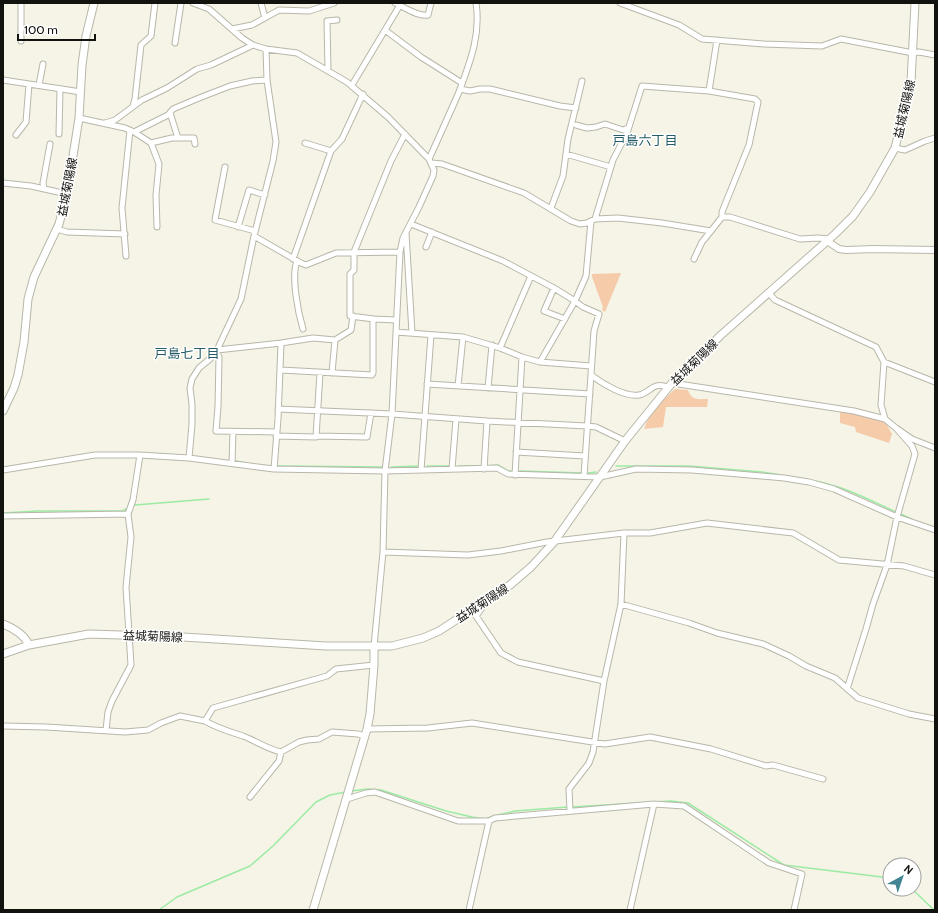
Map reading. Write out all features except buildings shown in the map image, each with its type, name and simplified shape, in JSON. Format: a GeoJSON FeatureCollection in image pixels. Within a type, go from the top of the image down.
{"type":"FeatureCollection","features":[{"type":"Feature","properties":{"kind":"main road","name":"益城菊陽線"},"geometry":{"type":"LineString","coordinates":[[3,411],[14,388],[18,375],[24,342],[28,299],[34,277],[56,229],[63,211],[67,194],[79,118],[82,65],[86,36],[94,3]]}},
{"type":"Feature","properties":{"kind":"main road","name":"益城菊陽線"},"geometry":{"type":"LineString","coordinates":[[3,654],[29,645],[89,634],[262,641],[326,646],[392,646],[423,638],[439,630],[519,578],[531,568],[554,542],[625,441],[670,385],[721,335],[770,293],[853,216],[870,192],[895,148],[908,96],[913,53],[915,3]]}},
{"type":"Feature","properties":{"kind":"main road"},"geometry":{"type":"LineString","coordinates":[[3,624],[11,627],[21,634],[29,645]]}},
{"type":"Feature","properties":{"kind":"main road"},"geometry":{"type":"LineString","coordinates":[[313,910],[366,733],[370,714],[374,646]]}},
{"type":"Feature","properties":{"kind":"street"},"geometry":{"type":"LineString","coordinates":[[21,3],[21,41]]}},
{"type":"Feature","properties":{"kind":"street"},"geometry":{"type":"LineString","coordinates":[[132,107],[135,99],[141,45],[151,36],[155,3]]}},
{"type":"Feature","properties":{"kind":"street"},"geometry":{"type":"LineString","coordinates":[[174,43],[181,3]]}},
{"type":"Feature","properties":{"kind":"street"},"geometry":{"type":"LineString","coordinates":[[193,3],[209,9],[242,38],[253,45],[266,49],[297,53],[352,86],[363,94],[405,134],[431,161],[434,170],[433,176],[403,238],[400,252],[392,414],[385,471],[383,552],[374,646]]}},
{"type":"Feature","properties":{"kind":"street"},"geometry":{"type":"LineString","coordinates":[[261,3],[265,18]]}},
{"type":"Feature","properties":{"kind":"street"},"geometry":{"type":"LineString","coordinates":[[232,29],[252,25],[278,10],[309,11],[334,3]]}},
{"type":"Feature","properties":{"kind":"street"},"geometry":{"type":"LineString","coordinates":[[352,86],[385,30],[398,4],[424,16],[428,15],[431,3]]}},
{"type":"Feature","properties":{"kind":"street"},"geometry":{"type":"LineString","coordinates":[[431,161],[474,52],[478,16],[476,3]]}},
{"type":"Feature","properties":{"kind":"street"},"geometry":{"type":"LineString","coordinates":[[620,3],[679,25],[702,39],[822,46],[841,39],[913,53],[919,52],[935,55]]}},
{"type":"Feature","properties":{"kind":"street"},"geometry":{"type":"LineString","coordinates":[[328,71],[327,21],[337,20]]}},
{"type":"Feature","properties":{"kind":"street"},"geometry":{"type":"LineString","coordinates":[[385,30],[421,57],[462,83]]}},
{"type":"Feature","properties":{"kind":"street"},"geometry":{"type":"LineString","coordinates":[[709,91],[717,40]]}},
{"type":"Feature","properties":{"kind":"street"},"geometry":{"type":"LineString","coordinates":[[105,123],[115,120],[142,100],[167,88],[197,69],[211,65],[253,45]]}},
{"type":"Feature","properties":{"kind":"street"},"geometry":{"type":"LineString","coordinates":[[189,458],[192,424],[190,388],[192,379],[199,368],[211,358],[216,350],[241,299],[254,234],[273,161],[276,142],[267,80],[266,49]]}},
{"type":"Feature","properties":{"kind":"street"},"geometry":{"type":"LineString","coordinates":[[39,86],[43,64]]}},
{"type":"Feature","properties":{"kind":"street"},"geometry":{"type":"LineString","coordinates":[[3,80],[81,92]]}},
{"type":"Feature","properties":{"kind":"street"},"geometry":{"type":"LineString","coordinates":[[132,131],[170,113],[173,109],[230,86],[252,81],[267,80]]}},
{"type":"Feature","properties":{"kind":"street"},"geometry":{"type":"LineString","coordinates":[[551,208],[563,176],[568,139],[582,81]]}},
{"type":"Feature","properties":{"kind":"street"},"geometry":{"type":"LineString","coordinates":[[16,135],[26,122],[29,84]]}},
{"type":"Feature","properties":{"kind":"street"},"geometry":{"type":"LineString","coordinates":[[540,362],[576,301],[586,276],[593,220],[611,167],[628,128],[633,106],[642,86],[709,91],[755,99],[758,102],[750,145],[722,212],[722,217],[702,242],[694,259]]}},
{"type":"Feature","properties":{"kind":"street"},"geometry":{"type":"LineString","coordinates":[[59,134],[60,89]]}},
{"type":"Feature","properties":{"kind":"street"},"geometry":{"type":"LineString","coordinates":[[460,89],[470,91],[490,89],[560,106],[576,108]]}},
{"type":"Feature","properties":{"kind":"street"},"geometry":{"type":"LineString","coordinates":[[303,329],[294,276],[295,260],[331,151],[342,139],[363,94]]}},
{"type":"Feature","properties":{"kind":"street"},"geometry":{"type":"LineString","coordinates":[[170,113],[178,138]]}},
{"type":"Feature","properties":{"kind":"street"},"geometry":{"type":"LineString","coordinates":[[79,118],[105,123],[132,131],[151,143],[159,164],[156,195],[156,227]]}},
{"type":"Feature","properties":{"kind":"street"},"geometry":{"type":"LineString","coordinates":[[576,125],[587,128],[605,124],[623,130],[628,128]]}},
{"type":"Feature","properties":{"kind":"street"},"geometry":{"type":"LineString","coordinates":[[126,256],[122,208],[132,131]]}},
{"type":"Feature","properties":{"kind":"street"},"geometry":{"type":"LineString","coordinates":[[396,320],[350,316],[350,274],[354,270],[354,252],[391,161],[405,134]]}},
{"type":"Feature","properties":{"kind":"street"},"geometry":{"type":"LineString","coordinates":[[151,143],[172,138],[194,138],[195,144]]}},
{"type":"Feature","properties":{"kind":"street"},"geometry":{"type":"LineString","coordinates":[[895,148],[905,150],[935,138]]}},
{"type":"Feature","properties":{"kind":"street"},"geometry":{"type":"LineString","coordinates":[[305,142],[331,151]]}},
{"type":"Feature","properties":{"kind":"street"},"geometry":{"type":"LineString","coordinates":[[44,189],[43,183],[50,144]]}},
{"type":"Feature","properties":{"kind":"street"},"geometry":{"type":"LineString","coordinates":[[566,154],[611,167]]}},
{"type":"Feature","properties":{"kind":"street"},"geometry":{"type":"LineString","coordinates":[[431,161],[524,193],[571,221],[580,224],[593,220],[618,218],[711,231]]}},
{"type":"Feature","properties":{"kind":"street"},"geometry":{"type":"LineString","coordinates":[[225,168],[215,220],[254,234],[295,260],[306,264],[336,253],[400,252]]}},
{"type":"Feature","properties":{"kind":"street"},"geometry":{"type":"LineString","coordinates":[[3,183],[67,194]]}},
{"type":"Feature","properties":{"kind":"street"},"geometry":{"type":"LineString","coordinates":[[238,227],[249,190],[265,195]]}},
{"type":"Feature","properties":{"kind":"street"},"geometry":{"type":"LineString","coordinates":[[722,217],[730,217],[800,239],[818,238],[828,240],[839,249],[935,250]]}},
{"type":"Feature","properties":{"kind":"street"},"geometry":{"type":"LineString","coordinates":[[410,224],[503,261],[554,288],[583,307],[599,314],[594,331],[584,476]]}},
{"type":"Feature","properties":{"kind":"street"},"geometry":{"type":"LineString","coordinates":[[56,229],[67,232],[125,234]]}},
{"type":"Feature","properties":{"kind":"street"},"geometry":{"type":"LineString","coordinates":[[406,232],[412,333]]}},
{"type":"Feature","properties":{"kind":"street"},"geometry":{"type":"LineString","coordinates":[[426,247],[432,232]]}},
{"type":"Feature","properties":{"kind":"street"},"geometry":{"type":"LineString","coordinates":[[500,348],[531,276]]}},
{"type":"Feature","properties":{"kind":"street"},"geometry":{"type":"LineString","coordinates":[[554,288],[544,311],[565,319]]}},
{"type":"Feature","properties":{"kind":"street"},"geometry":{"type":"LineString","coordinates":[[770,293],[775,300],[876,347],[884,362],[882,405],[885,419]]}},
{"type":"Feature","properties":{"kind":"street"},"geometry":{"type":"LineString","coordinates":[[216,350],[312,338],[335,340],[351,330],[353,316]]}},
{"type":"Feature","properties":{"kind":"street"},"geometry":{"type":"LineString","coordinates":[[281,370],[372,375],[374,319]]}},
{"type":"Feature","properties":{"kind":"street"},"geometry":{"type":"LineString","coordinates":[[396,332],[462,337],[540,362],[591,366]]}},
{"type":"Feature","properties":{"kind":"street"},"geometry":{"type":"LineString","coordinates":[[421,470],[431,335]]}},
{"type":"Feature","properties":{"kind":"street"},"geometry":{"type":"LineString","coordinates":[[458,386],[462,337]]}},
{"type":"Feature","properties":{"kind":"street"},"geometry":{"type":"LineString","coordinates":[[332,373],[335,340]]}},
{"type":"Feature","properties":{"kind":"street"},"geometry":{"type":"LineString","coordinates":[[274,469],[281,370],[281,343]]}},
{"type":"Feature","properties":{"kind":"street"},"geometry":{"type":"LineString","coordinates":[[488,388],[492,346]]}},
{"type":"Feature","properties":{"kind":"street"},"geometry":{"type":"LineString","coordinates":[[216,350],[219,357],[216,431],[276,434],[315,438],[316,436],[367,437],[371,413]]}},
{"type":"Feature","properties":{"kind":"street"},"geometry":{"type":"LineString","coordinates":[[515,475],[522,357]]}},
{"type":"Feature","properties":{"kind":"street"},"geometry":{"type":"LineString","coordinates":[[884,362],[935,382]]}},
{"type":"Feature","properties":{"kind":"street"},"geometry":{"type":"LineString","coordinates":[[316,436],[320,373]]}},
{"type":"Feature","properties":{"kind":"street"},"geometry":{"type":"LineString","coordinates":[[591,375],[605,386],[616,391],[630,394],[639,395],[656,386],[670,385],[854,411],[885,419],[912,439],[935,448]]}},
{"type":"Feature","properties":{"kind":"street"},"geometry":{"type":"LineString","coordinates":[[427,384],[590,394]]}},
{"type":"Feature","properties":{"kind":"street"},"geometry":{"type":"LineString","coordinates":[[278,409],[392,414],[588,426],[596,427],[625,441]]}},
{"type":"Feature","properties":{"kind":"street"},"geometry":{"type":"LineString","coordinates":[[452,469],[456,419]]}},
{"type":"Feature","properties":{"kind":"street"},"geometry":{"type":"LineString","coordinates":[[484,469],[487,421]]}},
{"type":"Feature","properties":{"kind":"street"},"geometry":{"type":"LineString","coordinates":[[846,689],[887,565],[897,517],[915,454],[912,446],[896,428]]}},
{"type":"Feature","properties":{"kind":"street"},"geometry":{"type":"LineString","coordinates":[[232,463],[233,432]]}},
{"type":"Feature","properties":{"kind":"street"},"geometry":{"type":"LineString","coordinates":[[516,452],[586,456]]}},
{"type":"Feature","properties":{"kind":"street"},"geometry":{"type":"LineString","coordinates":[[3,470],[95,455],[140,455],[189,458],[274,469],[385,471],[497,468],[508,474],[515,475],[584,476],[600,476],[636,469],[692,470],[784,478],[834,489],[897,517],[935,530]]}},
{"type":"Feature","properties":{"kind":"street"},"geometry":{"type":"LineString","coordinates":[[106,730],[108,712],[112,701],[132,665],[128,635],[126,587],[130,558],[128,514],[133,500],[140,455]]}},
{"type":"Feature","properties":{"kind":"street"},"geometry":{"type":"LineString","coordinates":[[3,516],[128,514]]}},
{"type":"Feature","properties":{"kind":"street"},"geometry":{"type":"LineString","coordinates":[[383,552],[468,555],[501,551],[547,542],[624,533],[650,533],[707,523],[793,533],[839,560],[904,566],[935,575]]}},
{"type":"Feature","properties":{"kind":"street"},"geometry":{"type":"LineString","coordinates":[[570,808],[569,789],[589,763],[595,742],[604,681],[621,604],[624,533]]}},
{"type":"Feature","properties":{"kind":"street"},"geometry":{"type":"LineString","coordinates":[[621,604],[689,623],[717,633],[763,644],[806,666],[835,678],[858,698],[909,714],[935,719]]}},
{"type":"Feature","properties":{"kind":"street"},"geometry":{"type":"LineString","coordinates":[[479,605],[482,608],[476,616],[501,653],[518,662],[604,681]]}},
{"type":"Feature","properties":{"kind":"street"},"geometry":{"type":"LineString","coordinates":[[205,721],[210,711],[216,707],[327,676],[336,669],[374,665]]}},
{"type":"Feature","properties":{"kind":"street"},"geometry":{"type":"LineString","coordinates":[[3,726],[46,726],[125,732],[148,730],[160,723],[180,716],[205,721],[211,725],[281,752],[299,742],[319,739],[332,732],[358,734],[472,723],[606,744],[650,737],[657,738],[711,749],[766,766],[773,765],[823,779]]}},
{"type":"Feature","properties":{"kind":"street"},"geometry":{"type":"LineString","coordinates":[[250,796],[279,761],[281,752]]}},
{"type":"Feature","properties":{"kind":"street"},"geometry":{"type":"LineString","coordinates":[[347,797],[375,792],[458,821],[489,821],[495,818],[570,808],[654,804],[684,806],[769,863],[802,874],[794,910]]}},
{"type":"Feature","properties":{"kind":"street"},"geometry":{"type":"LineString","coordinates":[[630,910],[654,804]]}},
{"type":"Feature","properties":{"kind":"street"},"geometry":{"type":"LineString","coordinates":[[469,910],[489,821]]}},
{"type":"Feature","properties":{"kind":"shaded area"},"geometry":{"type":"Polygon","coordinates":[[[621,273],[605,312],[602,310],[603,307],[592,274],[621,273]]]}},
{"type":"Feature","properties":{"kind":"shaded area"},"geometry":{"type":"Polygon","coordinates":[[[675,389],[688,390],[691,396],[695,399],[708,399],[707,407],[666,407],[663,427],[644,429],[653,412],[675,389]]]}},
{"type":"Feature","properties":{"kind":"shaded area"},"geometry":{"type":"Polygon","coordinates":[[[840,412],[883,418],[892,434],[889,443],[856,432],[855,427],[840,423],[840,412]]]}},
{"type":"Feature","properties":{"kind":"waterway"},"geometry":{"type":"LineString","coordinates":[[234,461],[243,462]]}},
{"type":"Feature","properties":{"kind":"waterway"},"geometry":{"type":"LineString","coordinates":[[488,466],[498,465],[508,471],[511,471]]}},
{"type":"Feature","properties":{"kind":"waterway"},"geometry":{"type":"LineString","coordinates":[[278,466],[384,467]]}},
{"type":"Feature","properties":{"kind":"waterway"},"geometry":{"type":"LineString","coordinates":[[391,467],[419,466]]}},
{"type":"Feature","properties":{"kind":"waterway"},"geometry":{"type":"LineString","coordinates":[[427,466],[451,466]]}},
{"type":"Feature","properties":{"kind":"waterway"},"geometry":{"type":"LineString","coordinates":[[459,466],[480,466]]}},
{"type":"Feature","properties":{"kind":"waterway"},"geometry":{"type":"LineString","coordinates":[[616,466],[689,466],[781,475]]}},
{"type":"Feature","properties":{"kind":"waterway"},"geometry":{"type":"LineString","coordinates":[[520,471],[582,473]]}},
{"type":"Feature","properties":{"kind":"waterway"},"geometry":{"type":"LineString","coordinates":[[588,473],[596,472]]}},
{"type":"Feature","properties":{"kind":"waterway"},"geometry":{"type":"LineString","coordinates":[[810,480],[833,485],[865,497],[896,512]]}},
{"type":"Feature","properties":{"kind":"waterway"},"geometry":{"type":"LineString","coordinates":[[135,505],[209,499]]}},
{"type":"Feature","properties":{"kind":"waterway"},"geometry":{"type":"LineString","coordinates":[[3,513],[38,511],[122,511],[128,508]]}},
{"type":"Feature","properties":{"kind":"waterway"},"geometry":{"type":"LineString","coordinates":[[901,514],[913,520]]}},
{"type":"Feature","properties":{"kind":"waterway"},"geometry":{"type":"LineString","coordinates":[[351,791],[368,789],[381,790],[446,811],[485,819],[491,817]]}},
{"type":"Feature","properties":{"kind":"waterway"},"geometry":{"type":"LineString","coordinates":[[159,910],[177,897],[250,866],[273,846],[316,802],[330,795],[346,792]]}},
{"type":"Feature","properties":{"kind":"waterway"},"geometry":{"type":"LineString","coordinates":[[572,807],[671,801],[688,803],[784,865],[882,877]]}},
{"type":"Feature","properties":{"kind":"waterway"},"geometry":{"type":"LineString","coordinates":[[498,815],[515,811],[568,807]]}},
{"type":"Feature","properties":{"kind":"waterway"},"geometry":{"type":"LineString","coordinates":[[920,897],[934,910]]}},
{"type":"Feature","properties":{"kind":"district","name":"戸島六丁目"},"geometry":{"type":"Point","coordinates":[645,140]}},
{"type":"Feature","properties":{"kind":"district","name":"戸島七丁目"},"geometry":{"type":"Point","coordinates":[187,353]}}]}
